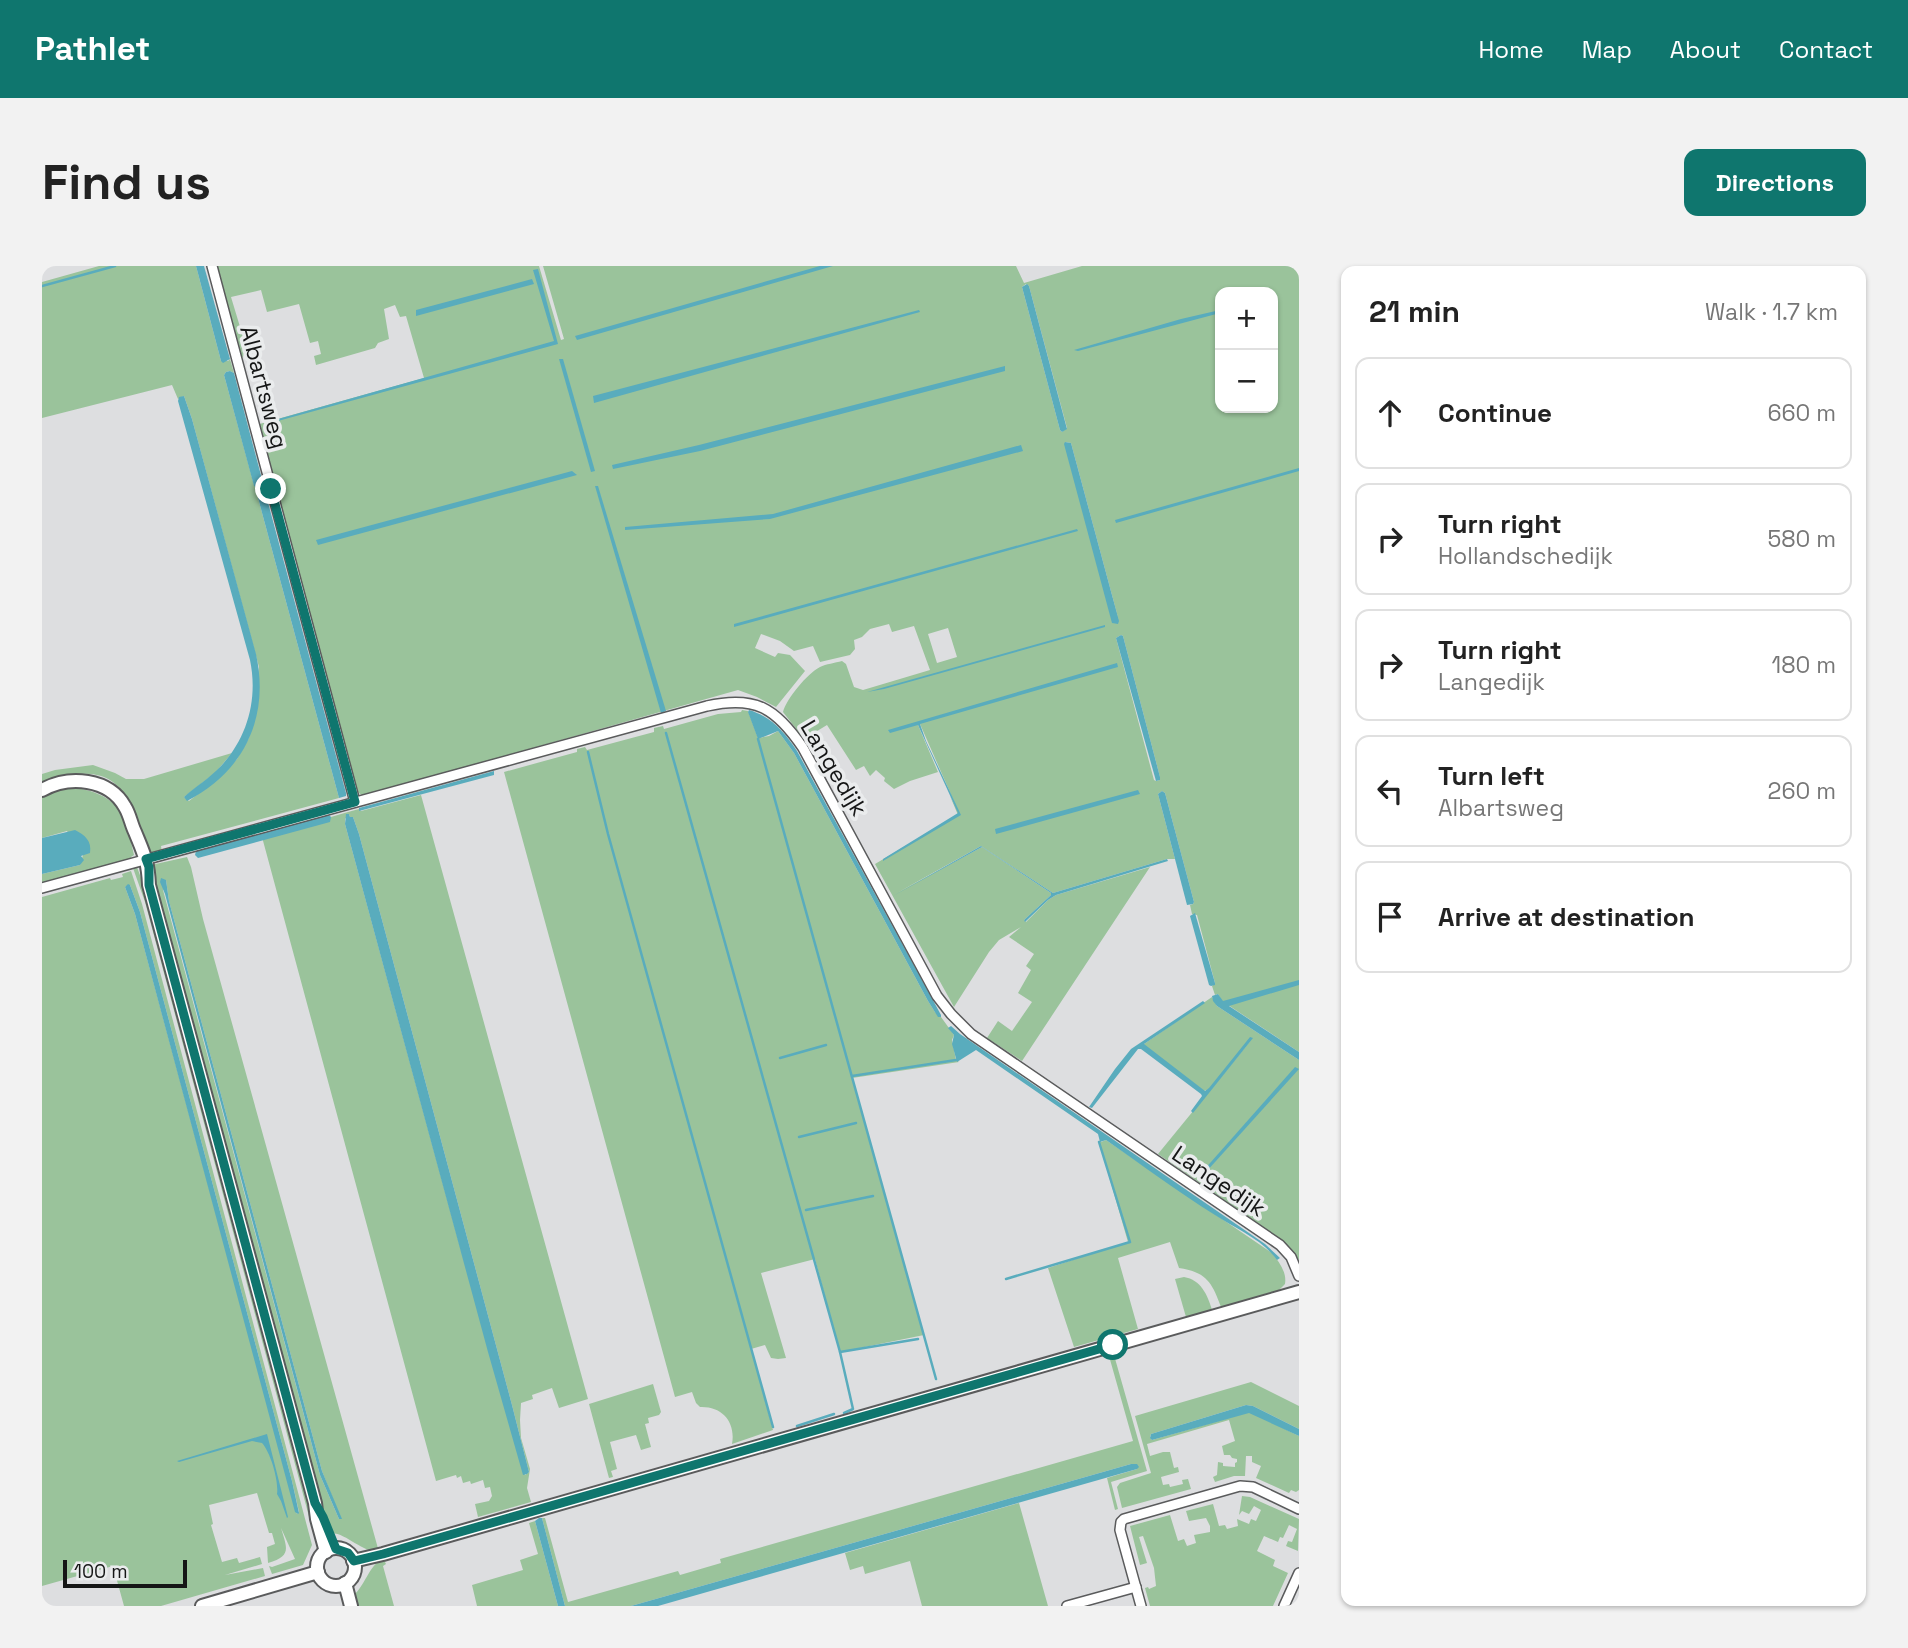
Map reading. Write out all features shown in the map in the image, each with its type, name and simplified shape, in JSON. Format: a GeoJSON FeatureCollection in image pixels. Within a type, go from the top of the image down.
{"type":"FeatureCollection","features":[{"type":"Feature","properties":{"kind":"street","name":"Albartsweg"},"geometry":{"type":"LineString","coordinates":[[212,266],[355,802]]}},
{"type":"Feature","properties":{"kind":"street","name":"Langedijk"},"geometry":{"type":"LineString","coordinates":[[42,888],[716,704],[742,702],[756,705],[768,710],[787,725],[803,748],[937,996],[950,1014],[971,1034],[1280,1245],[1292,1257],[1299,1276]]}},
{"type":"Feature","properties":{"kind":"street"},"geometry":{"type":"LineString","coordinates":[[43,788],[73,782],[96,783],[117,796],[125,805],[135,832],[135,848],[142,860],[149,885],[315,1503],[323,1517],[331,1550]]}},
{"type":"Feature","properties":{"kind":"street"},"geometry":{"type":"LineString","coordinates":[[354,1561],[1299,1292]]}},
{"type":"Feature","properties":{"kind":"street"},"geometry":{"type":"LineString","coordinates":[[1141,1606],[1121,1530],[1121,1522],[1124,1519],[1240,1486],[1253,1486],[1299,1508]]}},
{"type":"Feature","properties":{"kind":"street"},"geometry":{"type":"LineString","coordinates":[[340,1585],[352,1576],[354,1561],[348,1553],[331,1550],[318,1560],[318,1572],[324,1581],[340,1585],[351,1606]]}},
{"type":"Feature","properties":{"kind":"street"},"geometry":{"type":"LineString","coordinates":[[202,1606],[318,1572]]}},
{"type":"Feature","properties":{"kind":"street"},"geometry":{"type":"LineString","coordinates":[[1284,1606],[1299,1573]]}},
{"type":"Feature","properties":{"kind":"street"},"geometry":{"type":"LineString","coordinates":[[340,1585],[342,1606]]}},
{"type":"Feature","properties":{"kind":"street"},"geometry":{"type":"LineString","coordinates":[[1067,1606],[1136,1587]]}},
{"type":"Feature","properties":{"kind":"green space"},"geometry":{"type":"Polygon","coordinates":[[[99,266],[196,266],[221,361],[230,359],[234,373],[230,371],[224,375],[254,485],[258,488],[258,498],[339,798],[161,846],[162,852],[152,855],[151,852],[147,853],[134,811],[127,798],[109,780],[96,775],[80,774],[42,782],[42,774],[93,765],[126,779],[144,779],[232,753],[215,773],[184,797],[189,801],[221,776],[237,759],[249,738],[259,667],[184,396],[178,399],[172,385],[42,418],[42,282],[99,266]]]}},
{"type":"Feature","properties":{"kind":"green space"},"geometry":{"type":"Polygon","coordinates":[[[214,266],[539,266],[561,340],[564,339],[543,266],[1016,266],[1024,283],[1082,266],[1299,266],[1299,1052],[1222,1001],[1218,994],[1215,995],[1212,986],[1215,983],[1197,915],[1192,914],[1190,905],[1194,902],[1165,793],[1162,791],[1158,794],[1175,859],[1167,859],[1053,893],[981,846],[897,893],[982,847],[1051,893],[1024,920],[1026,922],[1056,895],[1150,867],[1022,1061],[987,1038],[998,1021],[1012,1031],[1032,1002],[1018,993],[1031,970],[1026,966],[1034,954],[1009,937],[1021,927],[999,940],[954,1007],[875,864],[958,815],[950,796],[960,815],[920,724],[918,725],[938,772],[894,789],[876,770],[870,776],[864,766],[856,770],[827,725],[804,739],[783,712],[793,693],[815,670],[825,665],[842,661],[846,664],[854,687],[863,690],[930,670],[914,626],[892,632],[889,624],[870,629],[854,640],[855,649],[850,655],[820,662],[813,646],[794,651],[780,641],[761,634],[755,648],[775,657],[778,653],[790,655],[805,671],[776,707],[738,690],[363,796],[355,790],[256,425],[424,378],[406,316],[400,317],[395,305],[384,309],[389,339],[378,343],[375,348],[316,365],[314,356],[321,354],[318,341],[310,343],[299,304],[267,312],[261,290],[231,297],[247,350],[242,358],[239,358],[214,266]],[[1026,284],[1022,287],[1062,432],[1067,428],[1029,286],[1026,284]],[[1065,442],[1119,621],[1071,443],[1065,442]],[[948,628],[928,634],[937,663],[957,657],[948,628]],[[1123,636],[1116,638],[1154,780],[1160,780],[1123,636]]]}},
{"type":"Feature","properties":{"kind":"green space"},"geometry":{"type":"Polygon","coordinates":[[[742,710],[748,711],[758,738],[778,731],[794,753],[928,1001],[954,1035],[952,1040],[956,1060],[959,1062],[852,1078],[924,1335],[840,1352],[815,1259],[761,1273],[786,1358],[771,1358],[765,1345],[751,1349],[773,1430],[732,1444],[732,1429],[721,1412],[700,1407],[692,1392],[675,1397],[504,772],[577,752],[577,749],[585,747],[587,750],[654,732],[654,728],[663,726],[664,729],[742,710]]]}},
{"type":"Feature","properties":{"kind":"green space"},"geometry":{"type":"Polygon","coordinates":[[[65,788],[83,789],[101,795],[116,806],[126,822],[134,855],[131,857],[132,861],[42,885],[42,874],[80,865],[83,855],[67,831],[42,838],[42,795],[65,788]]]}},
{"type":"Feature","properties":{"kind":"green space"},"geometry":{"type":"Polygon","coordinates":[[[421,795],[588,1399],[559,1408],[552,1388],[532,1395],[533,1399],[521,1403],[521,1438],[530,1469],[527,1488],[531,1502],[478,1517],[475,1504],[489,1501],[492,1496],[490,1487],[485,1488],[483,1480],[471,1484],[470,1481],[463,1483],[461,1476],[457,1478],[456,1475],[436,1481],[262,837],[359,809],[361,811],[421,795]],[[349,814],[345,824],[525,1475],[529,1472],[512,1405],[359,834],[353,817],[349,814]]]}},
{"type":"Feature","properties":{"kind":"green space"},"geometry":{"type":"Polygon","coordinates":[[[187,857],[191,867],[203,919],[379,1552],[332,1533],[316,1489],[157,897],[151,865],[187,857]],[[166,880],[163,890],[320,1475],[341,1519],[322,1471],[169,901],[166,880]]]}},
{"type":"Feature","properties":{"kind":"green space"},"geometry":{"type":"Polygon","coordinates":[[[137,867],[149,900],[318,1537],[315,1539],[145,902],[133,868],[137,867]]]}},
{"type":"Feature","properties":{"kind":"green space"},"geometry":{"type":"Polygon","coordinates":[[[131,871],[142,904],[312,1545],[303,1565],[272,1574],[269,1566],[295,1559],[281,1528],[286,1550],[281,1557],[268,1563],[267,1547],[275,1544],[257,1493],[209,1505],[211,1525],[222,1562],[237,1558],[239,1563],[260,1557],[262,1564],[225,1575],[263,1568],[265,1576],[161,1606],[124,1606],[113,1566],[42,1586],[42,897],[110,878],[123,877],[122,874],[131,871]],[[130,885],[125,887],[135,914],[297,1514],[299,1512],[292,1481],[140,912],[130,885]]]}},
{"type":"Feature","properties":{"kind":"green space"},"geometry":{"type":"Polygon","coordinates":[[[1212,997],[1217,1006],[1299,1060],[1299,1260],[1266,1229],[1158,1154],[1252,1039],[1209,1089],[1204,1091],[1144,1045],[1212,997]]]}},
{"type":"Feature","properties":{"kind":"green space"},"geometry":{"type":"Polygon","coordinates":[[[1100,1140],[1106,1140],[1272,1253],[1284,1271],[1285,1284],[1279,1290],[1221,1307],[1207,1280],[1196,1272],[1179,1268],[1170,1242],[1118,1258],[1138,1329],[1074,1347],[1048,1268],[1128,1242],[1100,1140]]]}},
{"type":"Feature","properties":{"kind":"green space"},"geometry":{"type":"Polygon","coordinates":[[[1184,1277],[1195,1281],[1202,1289],[1212,1310],[1186,1317],[1175,1279],[1184,1277]]]}},
{"type":"Feature","properties":{"kind":"green space"},"geometry":{"type":"Polygon","coordinates":[[[1114,1355],[1147,1471],[1111,1482],[1118,1509],[1115,1510],[1107,1478],[1137,1469],[1137,1464],[631,1606],[565,1606],[542,1518],[545,1518],[568,1602],[678,1571],[680,1575],[721,1563],[720,1559],[1133,1441],[1109,1356],[1114,1355]]]}},
{"type":"Feature","properties":{"kind":"green space"},"geometry":{"type":"Polygon","coordinates":[[[1251,1382],[1299,1406],[1299,1429],[1246,1405],[1151,1434],[1150,1437],[1152,1440],[1252,1413],[1299,1436],[1299,1490],[1291,1490],[1289,1493],[1256,1478],[1261,1466],[1252,1462],[1252,1456],[1246,1456],[1245,1476],[1234,1476],[1215,1482],[1213,1477],[1217,1475],[1218,1462],[1223,1463],[1223,1466],[1235,1467],[1237,1462],[1237,1459],[1230,1455],[1224,1455],[1222,1446],[1235,1441],[1229,1420],[1147,1444],[1150,1456],[1170,1452],[1174,1468],[1178,1467],[1179,1472],[1161,1477],[1163,1485],[1169,1484],[1170,1487],[1183,1484],[1182,1480],[1188,1479],[1191,1489],[1122,1508],[1117,1487],[1120,1483],[1151,1473],[1135,1416],[1251,1382]]]}},
{"type":"Feature","properties":{"kind":"green space"},"geometry":{"type":"Polygon","coordinates":[[[653,1384],[661,1412],[648,1418],[649,1423],[645,1424],[651,1447],[641,1450],[636,1435],[610,1442],[617,1469],[611,1471],[613,1477],[609,1478],[589,1404],[653,1384]]]}},
{"type":"Feature","properties":{"kind":"green space"},"geometry":{"type":"Polygon","coordinates":[[[1242,1496],[1299,1519],[1298,1551],[1286,1546],[1288,1541],[1292,1542],[1297,1529],[1289,1525],[1278,1542],[1264,1536],[1257,1551],[1275,1560],[1273,1566],[1288,1573],[1273,1606],[1150,1606],[1145,1588],[1156,1586],[1154,1568],[1143,1536],[1139,1537],[1147,1563],[1140,1565],[1130,1526],[1170,1515],[1178,1541],[1184,1539],[1187,1546],[1196,1543],[1194,1535],[1210,1532],[1210,1526],[1206,1518],[1189,1521],[1186,1511],[1213,1504],[1219,1526],[1225,1525],[1227,1529],[1238,1526],[1237,1519],[1249,1524],[1251,1519],[1256,1521],[1261,1510],[1254,1506],[1249,1514],[1242,1511],[1239,1515],[1242,1496]]]}},
{"type":"Feature","properties":{"kind":"green space"},"geometry":{"type":"Polygon","coordinates":[[[1019,1503],[1048,1606],[922,1606],[910,1561],[865,1574],[863,1566],[850,1570],[845,1553],[1019,1503]]]}},
{"type":"Feature","properties":{"kind":"green space"},"geometry":{"type":"Polygon","coordinates":[[[535,1521],[558,1606],[477,1606],[472,1585],[523,1570],[520,1560],[538,1554],[529,1523],[535,1521]]]}},
{"type":"Feature","properties":{"kind":"green space"},"geometry":{"type":"Polygon","coordinates":[[[383,1558],[394,1606],[353,1606],[353,1596],[374,1566],[383,1558]]]}},
{"type":"Feature","properties":{"kind":"water"},"geometry":{"type":"Polygon","coordinates":[[[196,266],[204,266],[230,359],[223,363],[221,361],[196,266]]]}},
{"type":"Feature","properties":{"kind":"water"},"geometry":{"type":"Polygon","coordinates":[[[820,266],[833,266],[577,340],[575,336],[820,266]]]}},
{"type":"Feature","properties":{"kind":"water"},"geometry":{"type":"Polygon","coordinates":[[[538,269],[558,344],[264,423],[554,341],[533,270],[538,269]]]}},
{"type":"Feature","properties":{"kind":"water"},"geometry":{"type":"Polygon","coordinates":[[[532,279],[534,284],[416,316],[416,310],[532,279]]]}},
{"type":"Feature","properties":{"kind":"water"},"geometry":{"type":"Polygon","coordinates":[[[1027,284],[1067,429],[1062,432],[1022,287],[1027,284]]]}},
{"type":"Feature","properties":{"kind":"water"},"geometry":{"type":"Polygon","coordinates":[[[919,310],[920,312],[594,403],[593,396],[919,310]]]}},
{"type":"Feature","properties":{"kind":"water"},"geometry":{"type":"Polygon","coordinates":[[[1215,311],[1215,314],[1074,350],[1215,311]]]}},
{"type":"Feature","properties":{"kind":"water"},"geometry":{"type":"Polygon","coordinates":[[[559,359],[563,359],[595,471],[591,472],[559,359]]]}},
{"type":"Feature","properties":{"kind":"water"},"geometry":{"type":"Polygon","coordinates":[[[1005,366],[1005,371],[700,451],[613,469],[612,465],[1005,366]]]}},
{"type":"Feature","properties":{"kind":"water"},"geometry":{"type":"Polygon","coordinates":[[[230,371],[234,373],[263,483],[258,488],[254,486],[224,375],[230,371]]]}},
{"type":"Feature","properties":{"kind":"water"},"geometry":{"type":"Polygon","coordinates":[[[184,396],[256,654],[259,677],[255,721],[238,758],[224,775],[187,801],[184,797],[217,770],[238,743],[249,716],[253,689],[250,660],[178,401],[179,397],[184,396]]]}},
{"type":"Feature","properties":{"kind":"water"},"geometry":{"type":"Polygon","coordinates":[[[1065,442],[1071,443],[1118,624],[1112,623],[1065,442]]]}},
{"type":"Feature","properties":{"kind":"water"},"geometry":{"type":"Polygon","coordinates":[[[1021,445],[1023,451],[770,519],[625,530],[625,527],[773,514],[1021,445]]]}},
{"type":"Feature","properties":{"kind":"water"},"geometry":{"type":"Polygon","coordinates":[[[1299,468],[1299,471],[1116,523],[1115,520],[1299,468]]]}},
{"type":"Feature","properties":{"kind":"water"},"geometry":{"type":"Polygon","coordinates":[[[572,471],[577,475],[318,545],[316,540],[572,471]]]}},
{"type":"Feature","properties":{"kind":"water"},"geometry":{"type":"Polygon","coordinates":[[[595,486],[598,486],[666,711],[661,713],[595,486]]]}},
{"type":"Feature","properties":{"kind":"water"},"geometry":{"type":"Polygon","coordinates":[[[264,495],[346,793],[346,796],[339,798],[258,498],[264,495]]]}},
{"type":"Feature","properties":{"kind":"water"},"geometry":{"type":"Polygon","coordinates":[[[1077,529],[1078,531],[734,627],[734,624],[1077,529]]]}},
{"type":"Feature","properties":{"kind":"water"},"geometry":{"type":"Polygon","coordinates":[[[1105,625],[1105,627],[867,692],[1105,625]]]}},
{"type":"Feature","properties":{"kind":"water"},"geometry":{"type":"Polygon","coordinates":[[[1121,635],[1160,780],[1156,781],[1116,638],[1121,635]]]}},
{"type":"Feature","properties":{"kind":"water"},"geometry":{"type":"Polygon","coordinates":[[[1117,663],[1118,667],[920,724],[961,815],[883,861],[958,813],[918,725],[890,733],[888,730],[1117,663]]]}},
{"type":"Feature","properties":{"kind":"water"},"geometry":{"type":"Polygon","coordinates":[[[749,710],[777,726],[797,751],[941,1017],[938,1017],[928,1001],[794,753],[778,731],[758,739],[749,710]]]}},
{"type":"Feature","properties":{"kind":"water"},"geometry":{"type":"Polygon","coordinates":[[[494,771],[494,775],[359,811],[359,808],[494,771]]]}},
{"type":"Feature","properties":{"kind":"water"},"geometry":{"type":"Polygon","coordinates":[[[1138,790],[1140,794],[996,834],[995,829],[1138,790]]]}},
{"type":"Feature","properties":{"kind":"water"},"geometry":{"type":"Polygon","coordinates":[[[1162,791],[1165,793],[1193,904],[1187,905],[1158,794],[1162,791]]]}},
{"type":"Feature","properties":{"kind":"water"},"geometry":{"type":"Polygon","coordinates":[[[328,814],[331,817],[330,822],[198,858],[195,855],[196,851],[328,814]]]}},
{"type":"Feature","properties":{"kind":"water"},"geometry":{"type":"Polygon","coordinates":[[[346,814],[353,817],[359,834],[512,1405],[529,1472],[527,1474],[523,1475],[488,1352],[345,824],[346,814]]]}},
{"type":"Feature","properties":{"kind":"water"},"geometry":{"type":"Polygon","coordinates":[[[75,830],[87,839],[90,853],[81,856],[84,860],[80,865],[42,874],[42,838],[75,830]]]}},
{"type":"Feature","properties":{"kind":"water"},"geometry":{"type":"Polygon","coordinates":[[[981,846],[1053,893],[1167,859],[1168,861],[1056,895],[1025,922],[1051,893],[982,847],[893,896],[981,846]]]}},
{"type":"Feature","properties":{"kind":"water"},"geometry":{"type":"Polygon","coordinates":[[[161,878],[166,880],[169,901],[322,1471],[342,1519],[339,1519],[320,1475],[161,878]]]}},
{"type":"Feature","properties":{"kind":"water"},"geometry":{"type":"Polygon","coordinates":[[[128,884],[140,912],[292,1481],[298,1514],[295,1512],[135,914],[125,887],[128,884]]]}},
{"type":"Feature","properties":{"kind":"water"},"geometry":{"type":"Polygon","coordinates":[[[1195,913],[1215,983],[1211,986],[1190,916],[1195,913]]]}},
{"type":"Feature","properties":{"kind":"water"},"geometry":{"type":"Polygon","coordinates":[[[1299,980],[1299,985],[1229,1006],[1299,1052],[1299,1060],[1213,1001],[1212,996],[1218,994],[1223,1001],[1299,980]]]}},
{"type":"Feature","properties":{"kind":"water"},"geometry":{"type":"Polygon","coordinates":[[[1203,1001],[1205,1003],[1144,1044],[1205,1091],[1250,1037],[1253,1038],[1193,1113],[1191,1111],[1201,1094],[1141,1049],[1138,1049],[1092,1108],[1089,1107],[1131,1049],[1203,1001]]]}},
{"type":"Feature","properties":{"kind":"water"},"geometry":{"type":"Polygon","coordinates":[[[951,1026],[1265,1244],[1280,1258],[1277,1260],[1256,1240],[1187,1197],[1106,1140],[1100,1142],[1098,1134],[976,1050],[957,1062],[952,1044],[954,1035],[948,1028],[951,1026]]]}},
{"type":"Feature","properties":{"kind":"water"},"geometry":{"type":"Polygon","coordinates":[[[1295,1067],[1299,1069],[1206,1172],[1203,1171],[1295,1067]]]}},
{"type":"Feature","properties":{"kind":"water"},"geometry":{"type":"Polygon","coordinates":[[[1246,1405],[1299,1429],[1299,1436],[1249,1413],[1152,1440],[1150,1438],[1151,1434],[1246,1405]]]}},
{"type":"Feature","properties":{"kind":"water"},"geometry":{"type":"Polygon","coordinates":[[[267,1434],[287,1518],[277,1494],[271,1460],[262,1443],[252,1441],[177,1461],[267,1434]]]}},
{"type":"Feature","properties":{"kind":"water"},"geometry":{"type":"Polygon","coordinates":[[[1137,1464],[1139,1467],[658,1606],[631,1606],[1137,1464]]]}},
{"type":"Feature","properties":{"kind":"water"},"geometry":{"type":"Polygon","coordinates":[[[542,1518],[565,1606],[558,1606],[535,1521],[542,1518]]]}},
{"type":"Feature","properties":{"kind":"waterway"},"geometry":{"type":"LineString","coordinates":[[42,286],[115,266]]}},
{"type":"Feature","properties":{"kind":"waterway"},"geometry":{"type":"LineString","coordinates":[[666,733],[840,1352],[918,1339]]}},
{"type":"Feature","properties":{"kind":"waterway"},"geometry":{"type":"LineString","coordinates":[[758,739],[936,1379]]}},
{"type":"Feature","properties":{"kind":"waterway"},"geometry":{"type":"LineString","coordinates":[[588,752],[608,834],[773,1427]]}},
{"type":"Feature","properties":{"kind":"waterway"},"geometry":{"type":"LineString","coordinates":[[780,1058],[826,1045]]}},
{"type":"Feature","properties":{"kind":"waterway"},"geometry":{"type":"LineString","coordinates":[[852,1076],[956,1060]]}},
{"type":"Feature","properties":{"kind":"waterway"},"geometry":{"type":"LineString","coordinates":[[799,1137],[856,1123]]}},
{"type":"Feature","properties":{"kind":"waterway"},"geometry":{"type":"LineString","coordinates":[[1006,1279],[1130,1242],[1099,1142]]}},
{"type":"Feature","properties":{"kind":"waterway"},"geometry":{"type":"LineString","coordinates":[[806,1210],[873,1196]]}},
{"type":"Feature","properties":{"kind":"waterway"},"geometry":{"type":"LineString","coordinates":[[840,1352],[853,1409],[844,1413]]}},
{"type":"Feature","properties":{"kind":"waterway"},"geometry":{"type":"LineString","coordinates":[[797,1426],[834,1414]]}},
{"type":"Feature","properties":{"kind":"route"},"geometry":{"type":"LineString","coordinates":[[271,489],[355,802],[146,859],[149,885],[315,1503],[336,1549],[348,1553],[354,1561],[383,1554],[1113,1345]]}}]}
